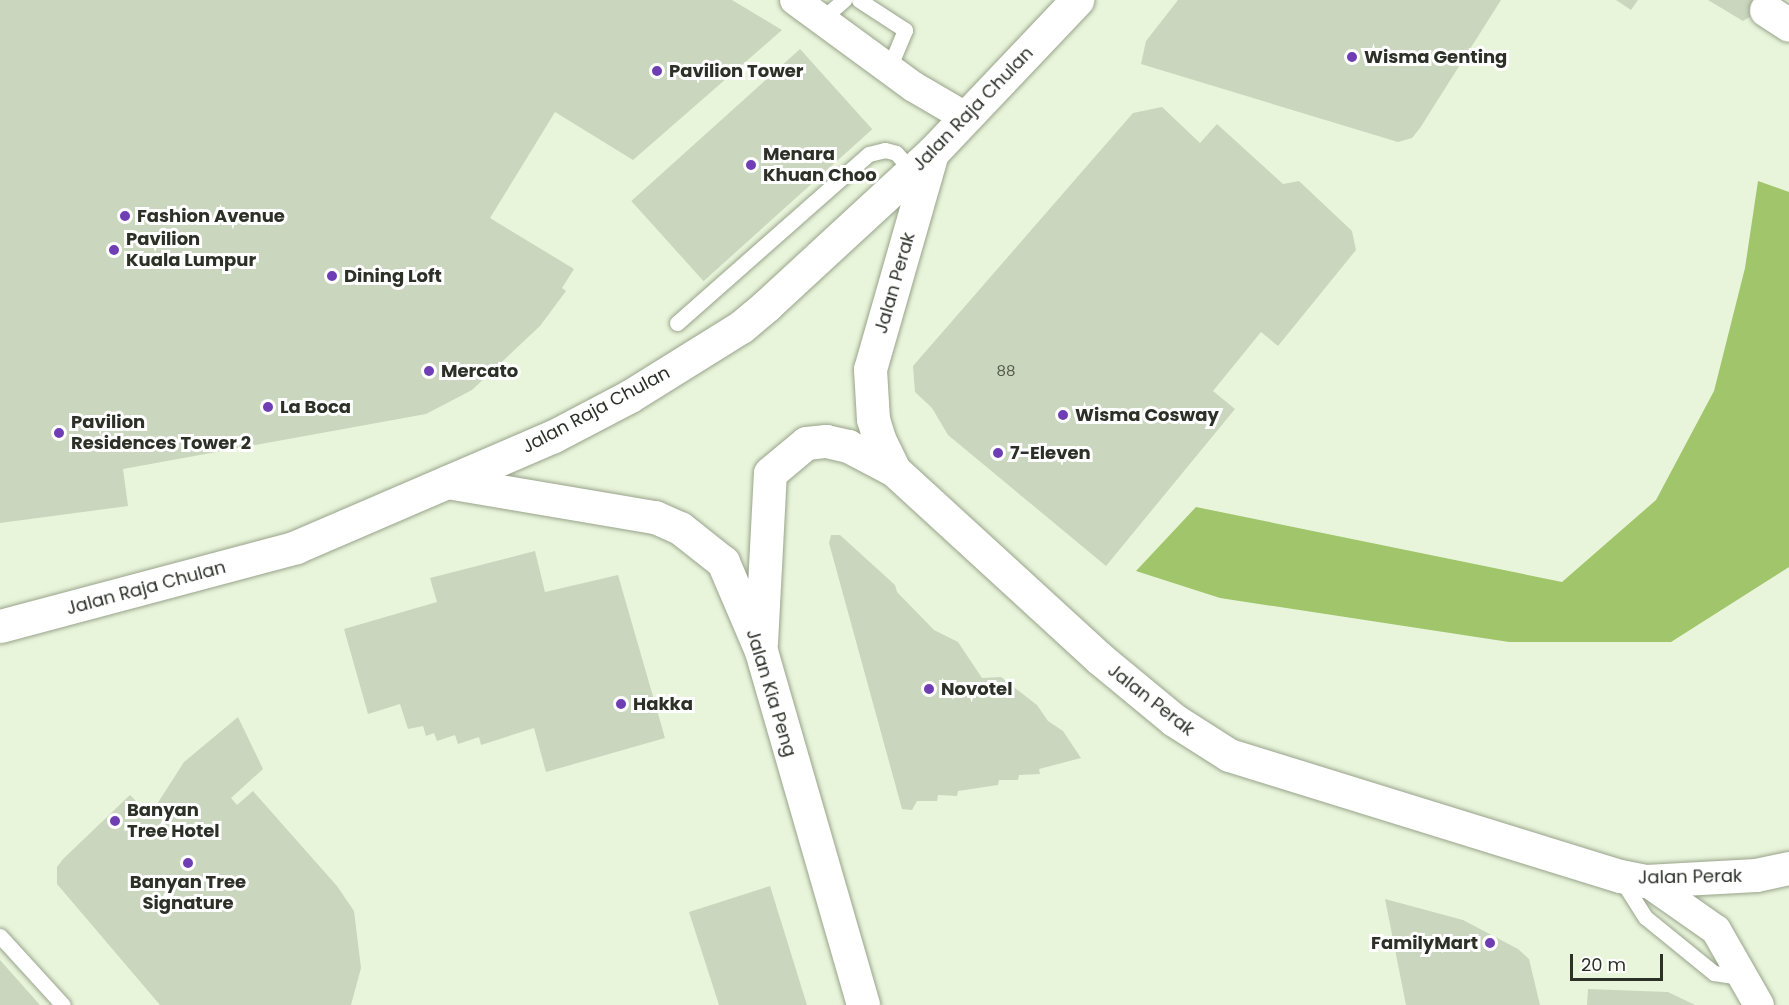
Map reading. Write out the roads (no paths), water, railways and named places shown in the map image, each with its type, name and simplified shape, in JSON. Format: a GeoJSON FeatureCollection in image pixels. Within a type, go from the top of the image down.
{"type":"FeatureCollection","features":[{"type":"Feature","properties":{"kind":"street"},"geometry":{"type":"LineString","coordinates":[[795,0],[834,9],[889,68],[968,118]]}},
{"type":"Feature","properties":{"kind":"street","name":"Jalan Raja Chulan"},"geometry":{"type":"LineString","coordinates":[[7,628],[296,547],[578,423],[741,327],[968,118],[1077,0]]}},
{"type":"Feature","properties":{"kind":"street","name":"Jalan Perak"},"geometry":{"type":"LineString","coordinates":[[922,162],[870,369],[873,419],[894,470],[1099,658],[1174,720],[1229,755],[1633,879],[1756,875],[1789,868]]}},
{"type":"Feature","properties":{"kind":"street"},"geometry":{"type":"LineString","coordinates":[[761,651],[770,473],[806,443],[826,441],[848,446],[894,470]]}},
{"type":"Feature","properties":{"kind":"street","name":"Jalan Kia Peng"},"geometry":{"type":"LineString","coordinates":[[447,482],[623,509],[680,528],[723,562],[761,651],[863,1005]]}},
{"type":"Feature","properties":{"kind":"street"},"geometry":{"type":"LineString","coordinates":[[1633,879],[1716,930],[1747,978],[1759,1005]]}},
{"type":"Feature","properties":{"kind":"lane"},"geometry":{"type":"LineString","coordinates":[[859,0],[904,30],[889,68]]}},
{"type":"Feature","properties":{"kind":"lane"},"geometry":{"type":"LineString","coordinates":[[677,323],[869,154],[885,150],[922,162]]}},
{"type":"Feature","properties":{"kind":"lane"},"geometry":{"type":"LineString","coordinates":[[0,937],[63,1005]]}},
{"type":"Feature","properties":{"kind":"place","name":"Wisma Genting"},"geometry":{"type":"Point","coordinates":[1352,57]}},
{"type":"Feature","properties":{"kind":"place","name":"Pavilion Tower"},"geometry":{"type":"Point","coordinates":[657,71]}},
{"type":"Feature","properties":{"kind":"place","name":"Menara Khuan Choo"},"geometry":{"type":"Point","coordinates":[751,165]}},
{"type":"Feature","properties":{"kind":"place","name":"Fashion Avenue"},"geometry":{"type":"Point","coordinates":[125,216]}},
{"type":"Feature","properties":{"kind":"place","name":"Pavilion Kuala Lumpur"},"geometry":{"type":"Point","coordinates":[114,250]}},
{"type":"Feature","properties":{"kind":"place","name":"Dining Loft"},"geometry":{"type":"Point","coordinates":[332,276]}},
{"type":"Feature","properties":{"kind":"place","name":"Mercato"},"geometry":{"type":"Point","coordinates":[429,371]}},
{"type":"Feature","properties":{"kind":"place","name":"La Boca"},"geometry":{"type":"Point","coordinates":[268,407]}},
{"type":"Feature","properties":{"kind":"place","name":"Wisma Cosway"},"geometry":{"type":"Point","coordinates":[1063,415]}},
{"type":"Feature","properties":{"kind":"place","name":"Pavilion Residences Tower 2"},"geometry":{"type":"Point","coordinates":[59,433]}},
{"type":"Feature","properties":{"kind":"place","name":"7-Eleven"},"geometry":{"type":"Point","coordinates":[998,453]}},
{"type":"Feature","properties":{"kind":"place","name":"Novotel"},"geometry":{"type":"Point","coordinates":[929,689]}},
{"type":"Feature","properties":{"kind":"place","name":"Hakka"},"geometry":{"type":"Point","coordinates":[621,704]}},
{"type":"Feature","properties":{"kind":"place","name":"Banyan Tree Hotel"},"geometry":{"type":"Point","coordinates":[115,821]}},
{"type":"Feature","properties":{"kind":"place","name":"Banyan Tree Signature"},"geometry":{"type":"Point","coordinates":[188,863]}},
{"type":"Feature","properties":{"kind":"place","name":"FamilyMart"},"geometry":{"type":"Point","coordinates":[1490,943]}}]}
